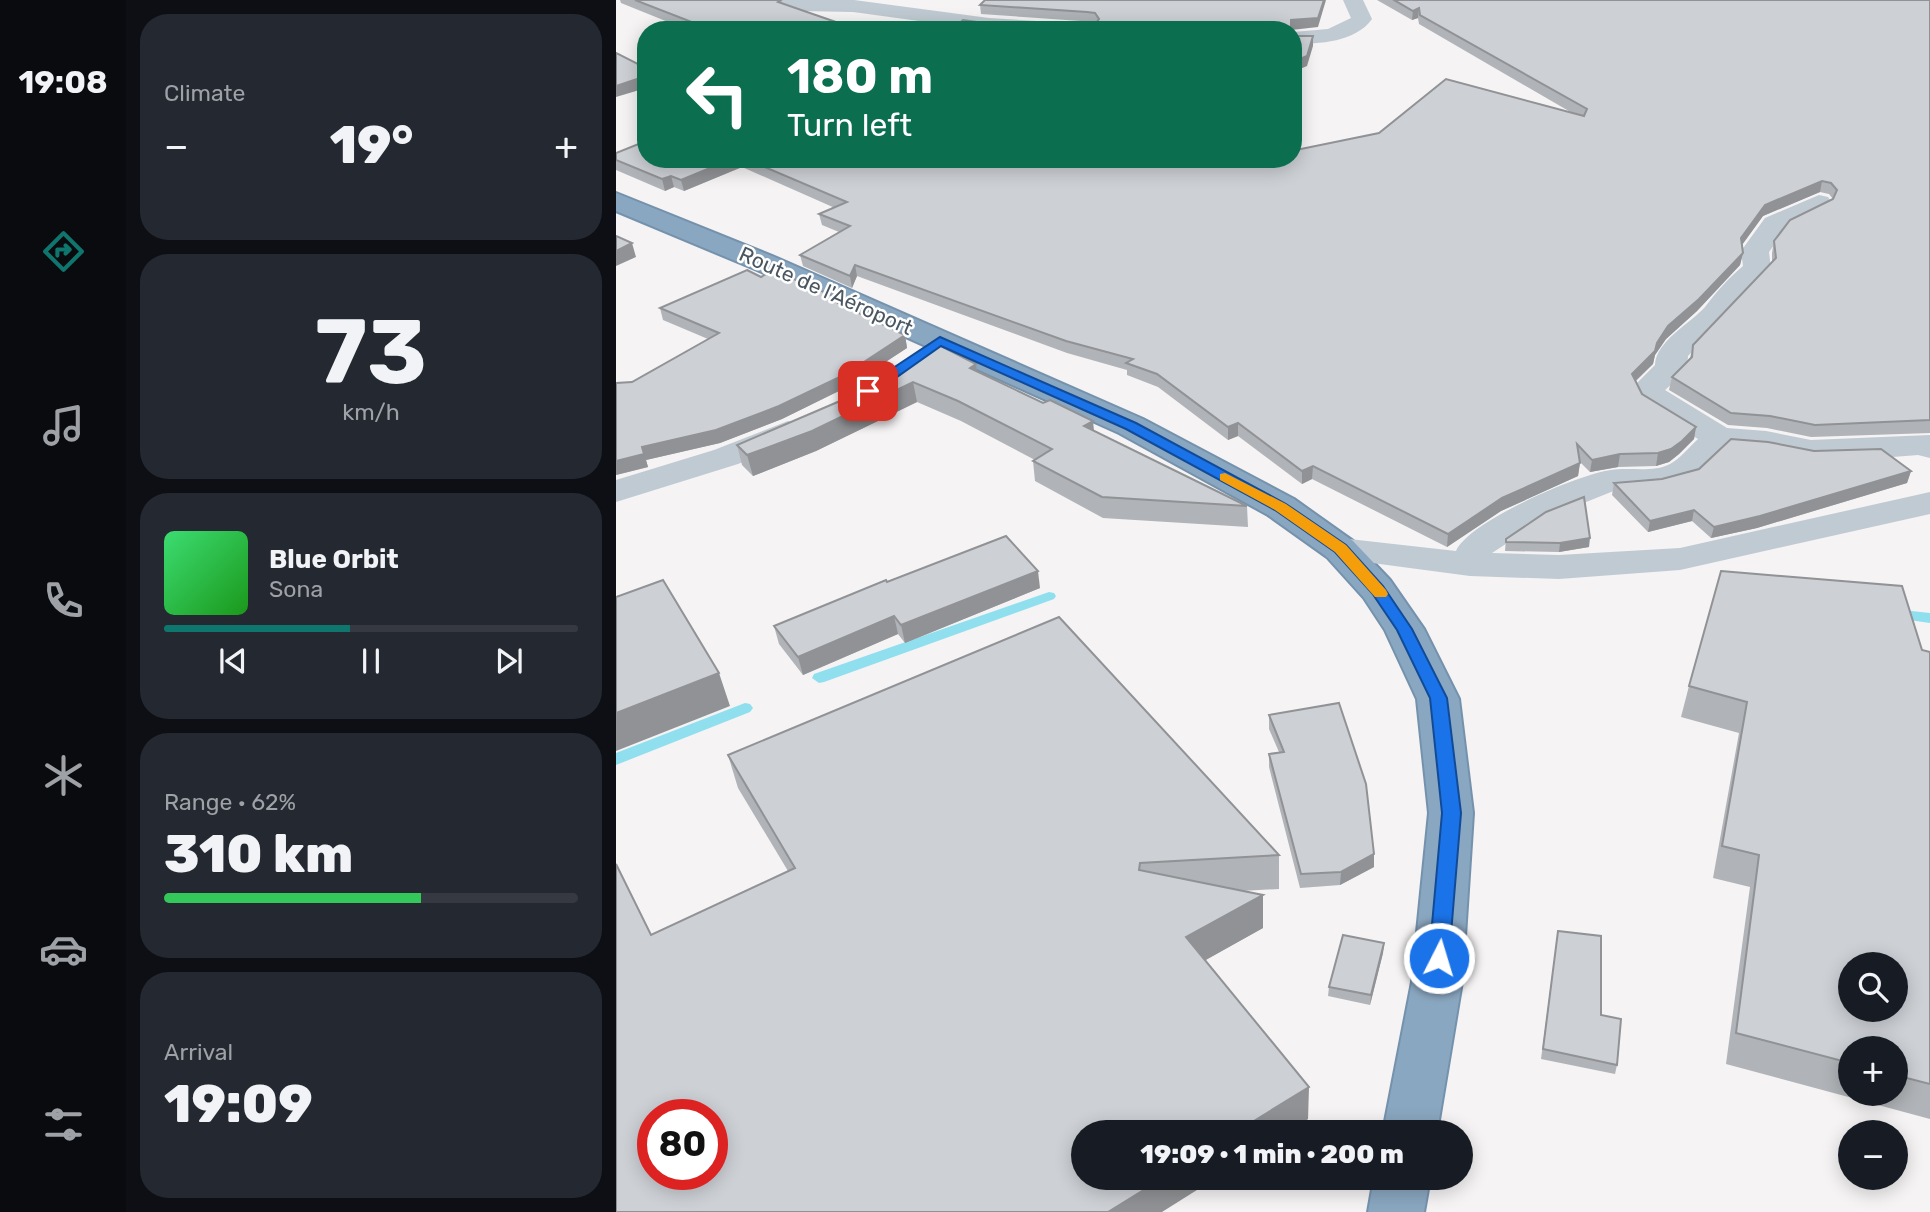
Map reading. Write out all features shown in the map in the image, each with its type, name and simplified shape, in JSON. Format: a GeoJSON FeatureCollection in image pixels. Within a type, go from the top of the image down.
{"type":"FeatureCollection","features":[{"type":"Feature","properties":{"kind":"highway","name":"Route de l'Aéroport"},"geometry":{"type":"LineString","coordinates":[[616,201],[1131,426],[1281,507],[1340,549],[1377,589],[1404,629],[1438,698],[1451,813],[1437,982],[1412,1120]]}},
{"type":"Feature","properties":{"kind":"highway"},"geometry":{"type":"LineString","coordinates":[[1396,1212],[1400,1190]]}},
{"type":"Feature","properties":{"kind":"street"},"geometry":{"type":"LineString","coordinates":[[774,0],[802,5],[853,6],[966,21]]}},
{"type":"Feature","properties":{"kind":"street"},"geometry":{"type":"LineString","coordinates":[[1302,37],[1332,35],[1352,28],[1362,19],[1353,0]]}},
{"type":"Feature","properties":{"kind":"street"},"geometry":{"type":"LineString","coordinates":[[1819,203],[1774,224],[1767,238],[1755,251],[1757,268],[1726,296],[1717,311],[1676,351],[1671,359],[1671,368],[1648,388],[1652,397],[1718,437],[1766,441],[1811,450],[1855,450],[1926,443],[1930,448]]}},
{"type":"Feature","properties":{"kind":"street"},"geometry":{"type":"LineString","coordinates":[[909,363],[940,341]]}},
{"type":"Feature","properties":{"kind":"street"},"geometry":{"type":"LineString","coordinates":[[616,491],[726,457],[815,418]]}},
{"type":"Feature","properties":{"kind":"street"},"geometry":{"type":"LineString","coordinates":[[1471,564],[1476,547],[1531,511],[1611,480],[1660,478],[1684,471],[1718,437]]}},
{"type":"Feature","properties":{"kind":"street"},"geometry":{"type":"LineString","coordinates":[[1340,549],[1471,564],[1559,567],[1681,559],[1930,503]]}},
{"type":"Feature","properties":{"kind":"building"},"geometry":{"type":"Polygon","coordinates":[[[635,0],[781,0],[778,2],[833,21],[689,21],[635,0]]]}},
{"type":"Feature","properties":{"kind":"building"},"geometry":{"type":"Polygon","coordinates":[[[985,0],[1324,0],[1318,18],[1291,21],[1098,21],[1095,13],[980,5],[985,0]]]}},
{"type":"Feature","properties":{"kind":"building"},"geometry":{"type":"Polygon","coordinates":[[[1394,0],[1930,0],[1930,420],[1815,425],[1770,416],[1731,413],[1672,377],[1692,357],[1693,345],[1776,258],[1774,241],[1790,220],[1833,199],[1837,190],[1831,183],[1822,181],[1765,205],[1741,238],[1743,253],[1699,299],[1668,326],[1655,351],[1632,374],[1642,394],[1696,427],[1682,441],[1671,449],[1658,453],[1620,454],[1592,460],[1577,444],[1580,463],[1502,498],[1448,534],[1313,466],[1302,471],[1238,423],[1228,427],[1157,374],[1126,363],[1133,359],[1066,341],[855,265],[850,276],[800,255],[850,226],[819,214],[847,202],[767,168],[1302,168],[1302,149],[1379,133],[1446,79],[1584,116],[1587,109],[1420,15],[1419,8],[1413,11],[1394,0]]]}},
{"type":"Feature","properties":{"kind":"building"},"geometry":{"type":"Polygon","coordinates":[[[1302,36],[1313,36],[1307,56],[1302,58],[1302,36]]]}},
{"type":"Feature","properties":{"kind":"building"},"geometry":{"type":"Polygon","coordinates":[[[616,53],[637,64],[637,79],[616,86],[616,53]]]}},
{"type":"Feature","properties":{"kind":"building"},"geometry":{"type":"Polygon","coordinates":[[[637,145],[637,168],[710,168],[681,180],[671,176],[662,179],[616,160],[616,153],[637,145]]]}},
{"type":"Feature","properties":{"kind":"building"},"geometry":{"type":"Polygon","coordinates":[[[616,236],[632,243],[616,251],[616,236]]]}},
{"type":"Feature","properties":{"kind":"building"},"geometry":{"type":"Polygon","coordinates":[[[747,270],[761,277],[773,270],[840,299],[838,303],[905,335],[844,375],[779,406],[716,430],[642,447],[644,454],[616,461],[616,383],[632,382],[719,333],[660,308],[747,270]]]}},
{"type":"Feature","properties":{"kind":"building"},"geometry":{"type":"Polygon","coordinates":[[[933,342],[976,364],[970,368],[1043,403],[1050,400],[1093,421],[1084,426],[1247,506],[1102,497],[1033,461],[1052,449],[958,401],[913,382],[812,431],[747,455],[737,445],[840,401],[879,379],[933,342]]]}},
{"type":"Feature","properties":{"kind":"building"},"geometry":{"type":"Polygon","coordinates":[[[1731,439],[1768,442],[1814,451],[1881,449],[1911,471],[1714,527],[1694,510],[1650,521],[1614,483],[1662,479],[1699,469],[1731,439]]]}},
{"type":"Feature","properties":{"kind":"building"},"geometry":{"type":"Polygon","coordinates":[[[1584,497],[1590,538],[1560,543],[1506,542],[1506,539],[1546,512],[1584,497]]]}},
{"type":"Feature","properties":{"kind":"building"},"geometry":{"type":"Polygon","coordinates":[[[1006,536],[1038,571],[901,625],[894,616],[798,657],[774,626],[886,580],[887,582],[1006,536]]]}},
{"type":"Feature","properties":{"kind":"building"},"geometry":{"type":"Polygon","coordinates":[[[1721,571],[1902,586],[1922,650],[1930,652],[1930,1084],[1908,1078],[1908,1036],[1838,1036],[1838,1060],[1736,1033],[1759,855],[1722,846],[1747,702],[1689,686],[1721,571]]]}},
{"type":"Feature","properties":{"kind":"building"},"geometry":{"type":"Polygon","coordinates":[[[663,580],[719,673],[616,713],[616,597],[663,580]]]}},
{"type":"Feature","properties":{"kind":"building"},"geometry":{"type":"Polygon","coordinates":[[[1059,617],[1279,855],[1140,863],[1139,870],[1263,895],[1186,937],[1309,1087],[1255,1120],[1071,1120],[1071,1190],[1144,1190],[1108,1212],[616,1212],[616,864],[651,935],[795,868],[728,755],[1059,617]]]}},
{"type":"Feature","properties":{"kind":"building"},"geometry":{"type":"Polygon","coordinates":[[[1339,703],[1366,784],[1374,854],[1341,872],[1301,874],[1269,754],[1284,752],[1269,715],[1339,703]]]}},
{"type":"Feature","properties":{"kind":"building"},"geometry":{"type":"Polygon","coordinates":[[[1558,931],[1601,936],[1601,1015],[1621,1019],[1617,1065],[1543,1049],[1558,931]]]}},
{"type":"Feature","properties":{"kind":"building"},"geometry":{"type":"Polygon","coordinates":[[[1343,935],[1384,943],[1371,995],[1329,987],[1343,935]]]}},
{"type":"Feature","properties":{"kind":"waterway"},"geometry":{"type":"LineString","coordinates":[[819,678],[1049,596]]}},
{"type":"Feature","properties":{"kind":"waterway"},"geometry":{"type":"LineString","coordinates":[[1893,614],[1930,618]]}},
{"type":"Feature","properties":{"kind":"waterway"},"geometry":{"type":"LineString","coordinates":[[616,759],[745,708]]}},
{"type":"Feature","properties":{"kind":"slow traffic"},"geometry":{"type":"LineString","coordinates":[[1225,477],[1281,507],[1340,549],[1380,594]]}},
{"type":"Feature","properties":{"kind":"route"},"geometry":{"type":"LineString","coordinates":[[868,391],[940,341],[1131,426],[1281,507],[1340,549],[1377,589],[1404,629],[1438,698],[1451,813],[1439,958]]}}]}
